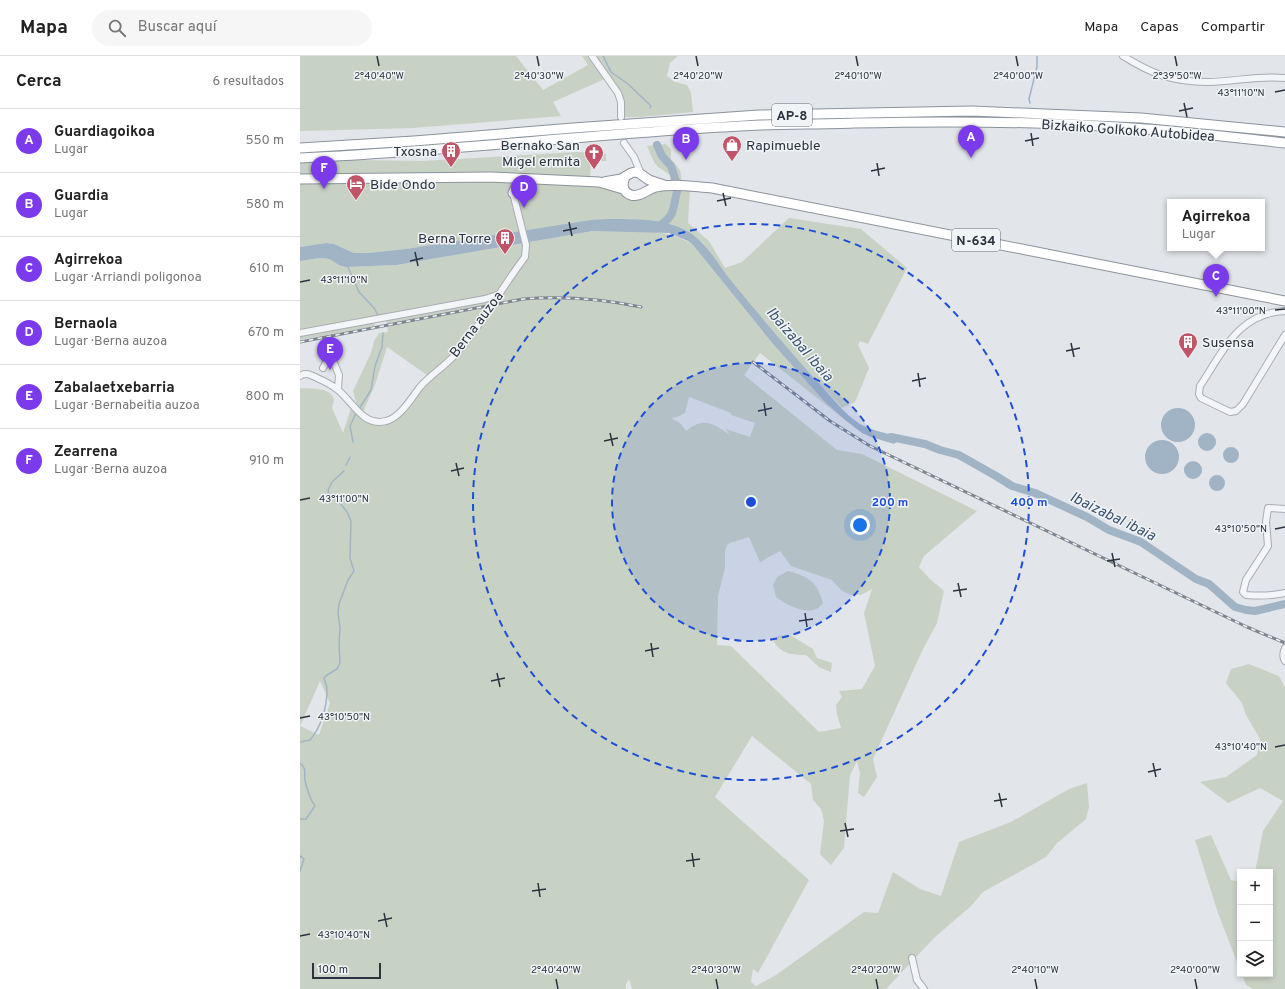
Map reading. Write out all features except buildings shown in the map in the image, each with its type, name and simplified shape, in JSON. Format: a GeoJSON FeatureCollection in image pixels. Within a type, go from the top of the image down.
{"type":"FeatureCollection","features":[{"type":"Feature","properties":{"kind":"highway","name":"Bizkaiko Golkoko Autobidea"},"geometry":{"type":"LineString","coordinates":[[300,148],[759,115],[958,111],[1045,113],[1141,118],[1285,132]]}},
{"type":"Feature","properties":{"kind":"highway","name":"Bizkaiko Golkoko Autobidea"},"geometry":{"type":"LineString","coordinates":[[300,158],[360,155],[761,125],[875,123],[975,122],[1084,125],[1174,131],[1285,143]]}},
{"type":"Feature","properties":{"kind":"highway","name":"N-634"},"geometry":{"type":"LineString","coordinates":[[300,179],[491,177],[599,182],[612,181],[628,175],[639,173],[643,177],[667,186]]}},
{"type":"Feature","properties":{"kind":"highway"},"geometry":{"type":"LineString","coordinates":[[624,189],[623,185],[628,175]]}},
{"type":"Feature","properties":{"kind":"highway"},"geometry":{"type":"LineString","coordinates":[[491,177],[514,183],[540,179]]}},
{"type":"Feature","properties":{"kind":"highway"},"geometry":{"type":"LineString","coordinates":[[643,177],[646,185],[643,192]]}},
{"type":"Feature","properties":{"kind":"highway","name":"N-634"},"geometry":{"type":"LineString","coordinates":[[599,182],[624,189],[632,196],[636,196],[655,188],[667,186],[712,188],[1285,301]]}},
{"type":"Feature","properties":{"kind":"highway"},"geometry":{"type":"LineString","coordinates":[[513,193],[514,183]]}},
{"type":"Feature","properties":{"kind":"street"},"geometry":{"type":"LineString","coordinates":[[592,56],[618,93],[621,102],[621,117]]}},
{"type":"Feature","properties":{"kind":"street"},"geometry":{"type":"LineString","coordinates":[[1123,56],[1144,69],[1167,78],[1208,82],[1255,77],[1285,78]]}},
{"type":"Feature","properties":{"kind":"street"},"geometry":{"type":"LineString","coordinates":[[624,142],[634,157],[643,177]]}},
{"type":"Feature","properties":{"kind":"street"},"geometry":{"type":"LineString","coordinates":[[628,175],[633,162],[631,154]]}},
{"type":"Feature","properties":{"kind":"street","name":"Berna auzoa"},"geometry":{"type":"LineString","coordinates":[[338,389],[352,405],[371,420],[379,422],[387,421],[393,418],[404,408],[430,377],[460,349],[525,258],[526,245],[513,193]]}},
{"type":"Feature","properties":{"kind":"street"},"geometry":{"type":"LineString","coordinates":[[300,333],[494,297],[500,293]]}},
{"type":"Feature","properties":{"kind":"street"},"geometry":{"type":"LineString","coordinates":[[1284,312],[1270,313],[1256,318],[1232,336],[1200,386],[1199,394],[1201,398],[1230,412],[1236,411],[1243,404],[1285,335]]}},
{"type":"Feature","properties":{"kind":"street"},"geometry":{"type":"LineString","coordinates":[[300,376],[303,374],[311,375],[338,389],[339,375],[334,363],[327,361],[323,368]]}},
{"type":"Feature","properties":{"kind":"street"},"geometry":{"type":"LineString","coordinates":[[1285,509],[1268,508],[1266,522],[1268,546],[1246,580],[1243,592],[1246,595],[1264,596],[1285,593]]}},
{"type":"Feature","properties":{"kind":"street"},"geometry":{"type":"LineString","coordinates":[[1285,648],[1283,652],[1285,662]]}},
{"type":"Feature","properties":{"kind":"street"},"geometry":{"type":"LineString","coordinates":[[912,958],[917,980],[924,989]]}},
{"type":"Feature","properties":{"kind":"green space"},"geometry":{"type":"Polygon","coordinates":[[[300,56],[516,56],[543,90],[588,65],[582,56],[678,56],[670,63],[667,76],[675,82],[687,85],[691,93],[693,112],[640,117],[621,117],[621,102],[607,78],[553,102],[561,116],[413,128],[300,131],[300,56]]]}},
{"type":"Feature","properties":{"kind":"green space"},"geometry":{"type":"Polygon","coordinates":[[[666,144],[671,149],[671,159],[680,170],[683,187],[690,187],[688,223],[709,241],[725,268],[742,262],[789,218],[861,229],[907,268],[868,344],[860,341],[858,345],[869,368],[855,402],[842,408],[786,347],[732,283],[703,243],[680,227],[671,224],[626,219],[590,220],[406,249],[368,253],[354,253],[334,244],[326,243],[300,247],[300,159],[422,161],[577,152],[606,154],[606,161],[591,161],[590,178],[629,195],[670,186],[670,175],[658,167],[654,162],[647,146],[666,144]]]}},
{"type":"Feature","properties":{"kind":"green space"},"geometry":{"type":"Polygon","coordinates":[[[631,230],[658,232],[683,239],[693,245],[773,344],[823,400],[845,420],[760,353],[744,375],[837,450],[862,454],[977,511],[924,556],[919,567],[944,591],[937,623],[922,651],[873,759],[877,777],[864,797],[858,793],[860,773],[857,761],[850,775],[844,848],[831,865],[820,854],[824,821],[821,809],[813,800],[811,784],[752,736],[715,797],[809,880],[758,973],[753,969],[751,982],[756,986],[776,975],[864,912],[878,913],[893,872],[920,889],[941,896],[959,842],[1011,822],[1069,789],[1087,783],[1089,807],[1086,819],[1057,843],[1046,857],[983,892],[971,906],[935,937],[886,989],[632,989],[629,979],[626,984],[626,989],[300,989],[300,726],[300,388],[325,391],[332,396],[334,400],[332,408],[343,433],[352,405],[357,405],[353,391],[371,353],[374,341],[379,333],[388,332],[386,318],[373,320],[375,326],[300,340],[300,261],[326,258],[346,267],[397,265],[593,231],[631,230]],[[387,347],[375,385],[362,414],[366,418],[387,421],[393,418],[430,377],[387,347]],[[689,397],[685,413],[671,418],[680,423],[686,431],[692,426],[709,423],[730,435],[726,429],[750,437],[755,423],[731,415],[731,413],[689,397]],[[749,537],[727,545],[725,551],[725,568],[718,596],[717,645],[731,646],[819,732],[841,728],[836,705],[842,697],[839,691],[862,689],[875,666],[864,613],[872,589],[861,595],[851,595],[841,590],[832,580],[791,566],[780,551],[760,562],[749,537]],[[320,681],[300,726],[319,735],[330,703],[320,681]]]}},
{"type":"Feature","properties":{"kind":"green space"},"geometry":{"type":"Polygon","coordinates":[[[788,571],[807,578],[815,585],[823,603],[819,608],[807,611],[787,604],[776,597],[773,585],[777,577],[788,571]]]}},
{"type":"Feature","properties":{"kind":"green space"},"geometry":{"type":"Polygon","coordinates":[[[790,635],[813,649],[817,658],[832,663],[831,672],[820,668],[806,655],[796,655],[783,651],[773,640],[778,636],[790,635]]]}},
{"type":"Feature","properties":{"kind":"green space"},"geometry":{"type":"Polygon","coordinates":[[[1249,664],[1279,676],[1285,688],[1285,989],[1253,989],[1246,985],[1243,977],[1273,977],[1273,869],[1256,869],[1263,831],[1283,801],[1260,788],[1228,803],[1200,782],[1226,777],[1257,755],[1260,739],[1246,715],[1242,703],[1226,683],[1231,669],[1249,664]]]}},
{"type":"Feature","properties":{"kind":"green space"},"geometry":{"type":"Polygon","coordinates":[[[1211,835],[1231,880],[1237,881],[1237,962],[1218,913],[1195,840],[1211,835]]]}},
{"type":"Feature","properties":{"kind":"water"},"geometry":{"type":"Polygon","coordinates":[[[607,219],[659,221],[679,227],[701,241],[733,283],[774,332],[843,410],[860,424],[881,432],[903,437],[894,444],[862,433],[845,420],[823,400],[773,344],[693,245],[688,241],[669,233],[593,231],[397,265],[346,267],[326,258],[300,261],[300,247],[326,243],[334,244],[354,253],[368,253],[406,249],[590,220],[607,219]]]}},
{"type":"Feature","properties":{"kind":"water"},"geometry":{"type":"Polygon","coordinates":[[[1178,408],[1190,413],[1195,425],[1190,437],[1178,442],[1166,437],[1161,425],[1166,413],[1178,408]]]}},
{"type":"Feature","properties":{"kind":"water"},"geometry":{"type":"Polygon","coordinates":[[[1207,433],[1213,436],[1216,442],[1213,448],[1207,451],[1201,448],[1198,442],[1201,436],[1207,433]]]}},
{"type":"Feature","properties":{"kind":"water"},"geometry":{"type":"Polygon","coordinates":[[[1162,440],[1174,445],[1179,457],[1174,469],[1162,474],[1150,469],[1145,457],[1150,445],[1162,440]]]}},
{"type":"Feature","properties":{"kind":"water"},"geometry":{"type":"Polygon","coordinates":[[[1231,447],[1238,452],[1239,455],[1234,462],[1231,463],[1224,458],[1223,455],[1228,448],[1231,447]]]}},
{"type":"Feature","properties":{"kind":"water"},"geometry":{"type":"Polygon","coordinates":[[[1193,461],[1199,464],[1202,470],[1199,476],[1193,479],[1187,476],[1184,470],[1187,464],[1193,461]]]}},
{"type":"Feature","properties":{"kind":"water"},"geometry":{"type":"Polygon","coordinates":[[[1217,475],[1223,477],[1225,483],[1223,489],[1217,491],[1211,489],[1209,483],[1211,477],[1217,475]]]}},
{"type":"Feature","properties":{"kind":"waterway"},"geometry":{"type":"LineString","coordinates":[[603,56],[611,72],[628,84],[651,106],[650,108]]}},
{"type":"Feature","properties":{"kind":"waterway"},"geometry":{"type":"LineString","coordinates":[[1030,103],[1029,99],[1037,67],[1037,56]]}},
{"type":"Feature","properties":{"kind":"waterway"},"geometry":{"type":"LineString","coordinates":[[657,145],[662,156],[671,166],[676,181]]}},
{"type":"Feature","properties":{"kind":"waterway"},"geometry":{"type":"LineString","coordinates":[[659,226],[671,215],[677,192]]}},
{"type":"Feature","properties":{"kind":"waterway"},"geometry":{"type":"LineString","coordinates":[[348,267],[359,292],[374,308],[379,317]]}},
{"type":"Feature","properties":{"kind":"waterway"},"geometry":{"type":"LineString","coordinates":[[359,409],[371,390],[375,366],[382,347],[383,333]]}},
{"type":"Feature","properties":{"kind":"waterway"},"geometry":{"type":"LineString","coordinates":[[353,442],[350,426],[356,413]]}},
{"type":"Feature","properties":{"kind":"waterway","name":"Ibaizabal ibaia"},"geometry":{"type":"LineString","coordinates":[[891,437],[925,444],[959,455],[1012,486],[1035,493],[1087,517],[1109,530],[1141,542],[1196,579],[1209,584],[1235,607],[1255,611],[1285,604]]}},
{"type":"Feature","properties":{"kind":"waterway"},"geometry":{"type":"LineString","coordinates":[[346,465],[350,457]]}},
{"type":"Feature","properties":{"kind":"waterway"},"geometry":{"type":"LineString","coordinates":[[300,742],[310,740],[314,735],[323,717],[326,704],[327,688],[324,678],[337,669],[340,663],[339,604],[348,580],[354,571],[350,558],[351,521],[347,512],[340,503],[329,495],[328,490],[332,482],[344,471]]}},
{"type":"Feature","properties":{"kind":"waterway"},"geometry":{"type":"LineString","coordinates":[[300,763],[304,769],[305,781],[310,797],[315,806],[306,819],[300,819]]}},
{"type":"Feature","properties":{"kind":"waterway"},"geometry":{"type":"LineString","coordinates":[[300,857],[301,856],[304,859],[300,871]]}},
{"type":"Feature","properties":{"kind":"railway"},"geometry":{"type":"LineString","coordinates":[[300,342],[523,299],[582,299],[641,307]]}},
{"type":"Feature","properties":{"kind":"railway"},"geometry":{"type":"LineString","coordinates":[[753,362],[830,421],[870,446],[1247,627],[1285,643]]}},
{"type":"Feature","properties":{"kind":"place","name":"Guardiagoikoa"},"geometry":{"type":"Point","coordinates":[971,158]}},
{"type":"Feature","properties":{"kind":"place","name":"Guardia"},"geometry":{"type":"Point","coordinates":[686,160]}},
{"type":"Feature","properties":{"kind":"place","name":"Rapimueble"},"geometry":{"type":"Point","coordinates":[732,162]}},
{"type":"Feature","properties":{"kind":"place","name":"Txosna"},"geometry":{"type":"Point","coordinates":[451,168]}},
{"type":"Feature","properties":{"kind":"place","name":"Bernako San Migel ermita"},"geometry":{"type":"Point","coordinates":[594,170]}},
{"type":"Feature","properties":{"kind":"place","name":"Zearrena"},"geometry":{"type":"Point","coordinates":[324,189]}},
{"type":"Feature","properties":{"kind":"place","name":"Bide Ondo"},"geometry":{"type":"Point","coordinates":[356,201]}},
{"type":"Feature","properties":{"kind":"place","name":"Bernaola"},"geometry":{"type":"Point","coordinates":[524,208]}},
{"type":"Feature","properties":{"kind":"place","name":"Berna Torre"},"geometry":{"type":"Point","coordinates":[505,255]}},
{"type":"Feature","properties":{"kind":"place","name":"Agirrekoa"},"geometry":{"type":"Point","coordinates":[1216,297]}},
{"type":"Feature","properties":{"kind":"place","name":"Susensa"},"geometry":{"type":"Point","coordinates":[1188,359]}},
{"type":"Feature","properties":{"kind":"place","name":"Zabalaetxebarria"},"geometry":{"type":"Point","coordinates":[330,370]}}]}
